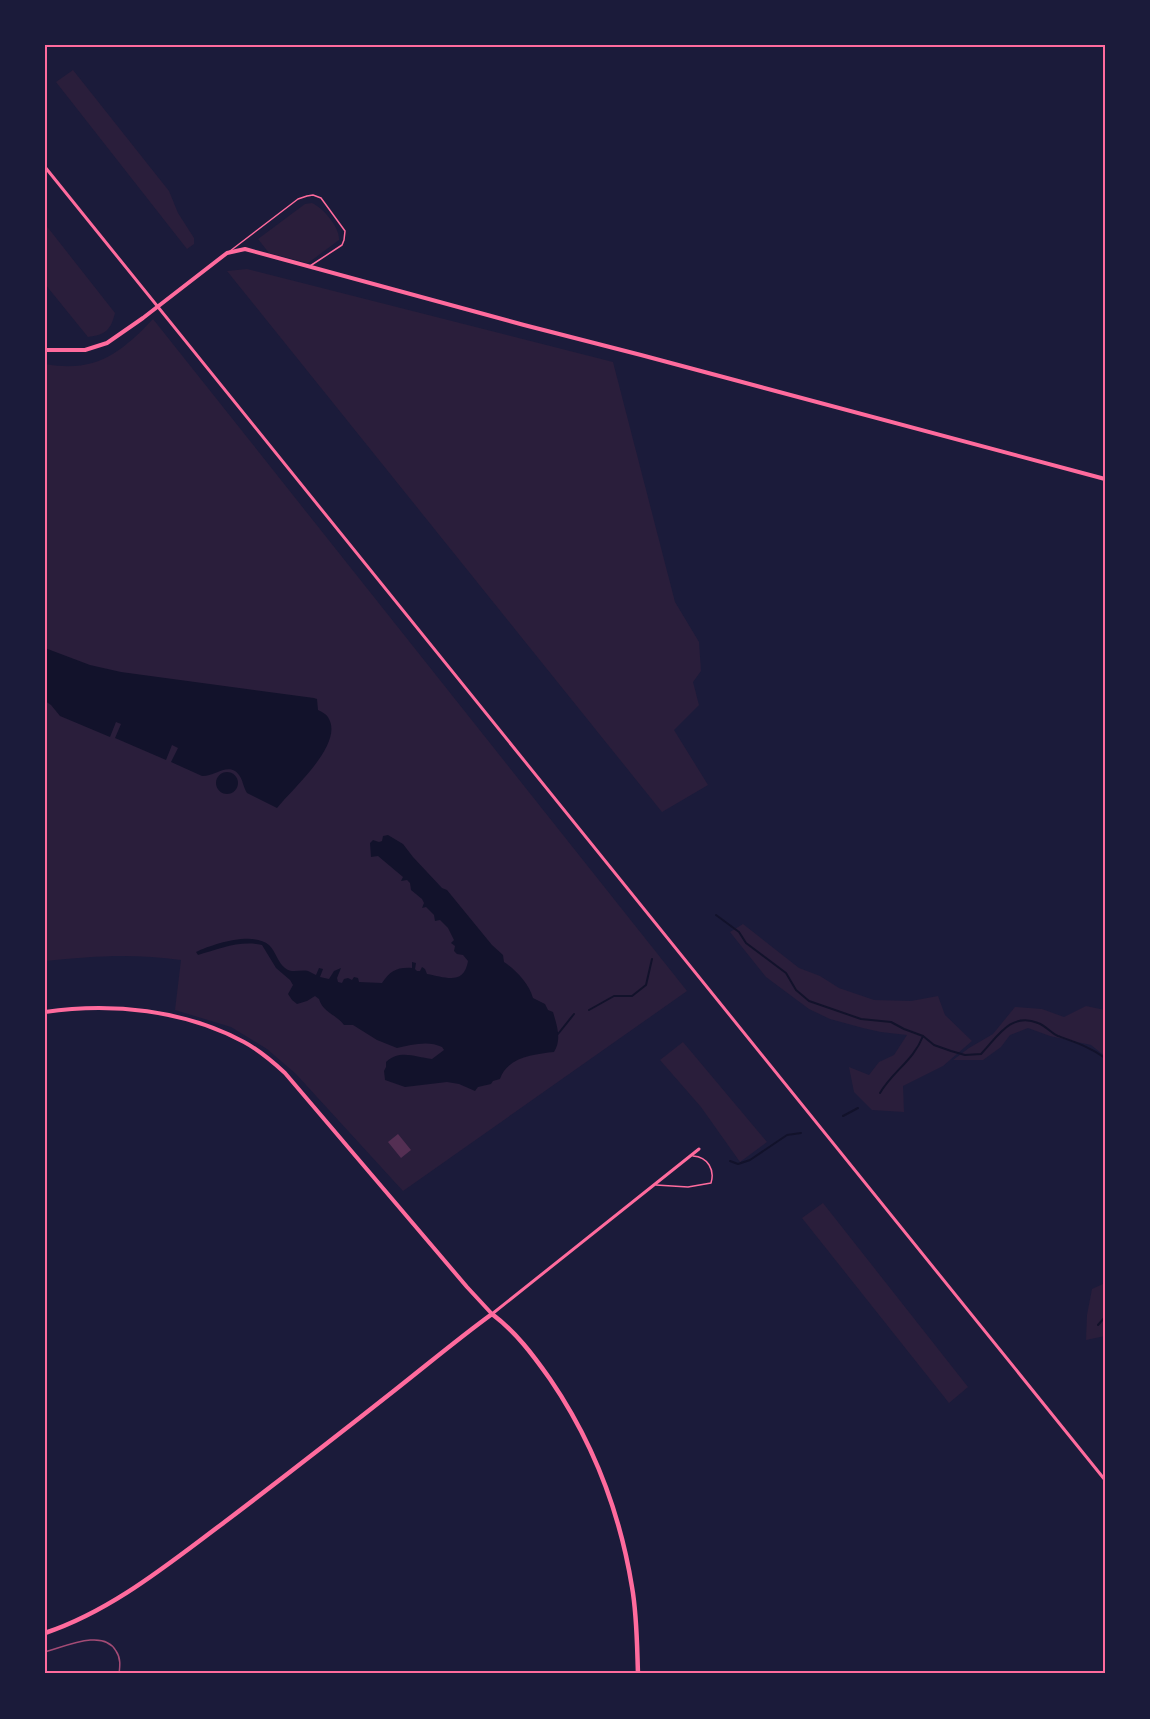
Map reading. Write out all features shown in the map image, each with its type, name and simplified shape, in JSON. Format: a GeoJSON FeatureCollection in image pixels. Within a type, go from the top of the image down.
{"type":"FeatureCollection","features":[{"type":"Feature","properties":{"kind":"main road"},"geometry":{"type":"LineString","coordinates":[[45,1633],[64,1627],[97,1611],[175,1559],[295,1469],[492,1314],[508,1326],[555,1387],[571,1412],[603,1477],[624,1542],[633,1589],[638,1674]]}},
{"type":"Feature","properties":{"kind":"street"},"geometry":{"type":"LineString","coordinates":[[45,167],[1105,1480]]}},
{"type":"Feature","properties":{"kind":"street"},"geometry":{"type":"LineString","coordinates":[[45,350],[76,351],[100,346],[114,339],[227,253],[245,249],[1105,479]]}},
{"type":"Feature","properties":{"kind":"street"},"geometry":{"type":"LineString","coordinates":[[45,1012],[95,1008],[172,1016],[195,1021],[223,1032],[266,1056],[285,1072],[492,1314],[699,1149]]}},
{"type":"Feature","properties":{"kind":"lane"},"geometry":{"type":"LineString","coordinates":[[227,253],[298,199],[313,195],[321,198],[343,227],[345,236],[342,244],[310,266]]}},
{"type":"Feature","properties":{"kind":"lane"},"geometry":{"type":"LineString","coordinates":[[653,1185],[688,1187],[711,1183],[713,1173],[708,1162],[701,1157],[690,1156]]}},
{"type":"Feature","properties":{"kind":"shaded area"},"geometry":{"type":"Polygon","coordinates":[[[73,70],[169,191],[178,213],[194,238],[194,244],[187,249],[56,82],[73,70]]]}},
{"type":"Feature","properties":{"kind":"shaded area"},"geometry":{"type":"Polygon","coordinates":[[[312,203],[330,219],[337,229],[339,240],[308,263],[269,253],[258,239],[305,204],[312,203]]]}},
{"type":"Feature","properties":{"kind":"shaded area"},"geometry":{"type":"Polygon","coordinates":[[[45,224],[115,313],[109,328],[103,333],[88,337],[45,284],[45,224]]]}},
{"type":"Feature","properties":{"kind":"shaded area"},"geometry":{"type":"Polygon","coordinates":[[[247,269],[613,362],[675,602],[699,642],[701,671],[693,682],[699,705],[674,730],[708,785],[662,812],[227,271],[247,269]]]}},
{"type":"Feature","properties":{"kind":"shaded area"},"geometry":{"type":"Polygon","coordinates":[[[153,319],[687,991],[403,1191],[296,1074],[267,1049],[231,1027],[175,1010],[181,960],[146,956],[113,956],[45,961],[45,364],[78,366],[105,358],[118,351],[153,319]]]}},
{"type":"Feature","properties":{"kind":"shaded area"},"geometry":{"type":"Polygon","coordinates":[[[45,648],[90,665],[121,672],[314,698],[317,699],[318,710],[326,714],[329,719],[331,729],[329,741],[314,766],[277,808],[247,793],[240,777],[231,769],[202,776],[171,762],[178,748],[172,745],[166,760],[115,738],[121,724],[116,722],[110,737],[60,716],[45,701],[45,648]]]}},
{"type":"Feature","properties":{"kind":"shaded area"},"geometry":{"type":"Polygon","coordinates":[[[227,772],[235,775],[238,783],[235,791],[227,794],[219,791],[216,783],[219,775],[227,772]]]}},
{"type":"Feature","properties":{"kind":"shaded area"},"geometry":{"type":"Polygon","coordinates":[[[388,835],[403,844],[442,888],[447,890],[492,945],[503,955],[504,962],[522,978],[533,998],[545,1004],[548,1010],[553,1012],[558,1037],[554,1052],[515,1061],[500,1079],[478,1087],[475,1091],[447,1082],[405,1087],[385,1080],[386,1062],[402,1055],[432,1059],[444,1050],[442,1047],[425,1043],[397,1048],[377,1040],[353,1025],[344,1025],[323,1007],[315,996],[297,1004],[288,994],[293,985],[276,968],[262,945],[238,944],[198,955],[196,952],[233,940],[253,939],[269,945],[283,966],[290,971],[308,971],[316,975],[319,968],[323,969],[320,977],[329,979],[334,971],[341,968],[337,978],[338,982],[342,983],[344,979],[352,980],[354,977],[358,978],[359,982],[382,983],[394,971],[412,968],[412,962],[416,963],[417,971],[420,971],[422,967],[427,974],[447,978],[458,977],[466,969],[468,961],[463,955],[454,951],[455,946],[451,943],[454,940],[448,928],[440,920],[435,921],[434,915],[426,907],[422,908],[424,903],[422,899],[411,890],[407,880],[401,881],[403,877],[378,856],[371,857],[370,843],[373,840],[382,841],[383,836],[388,835]]]}},
{"type":"Feature","properties":{"kind":"shaded area"},"geometry":{"type":"Polygon","coordinates":[[[743,924],[799,968],[820,976],[839,988],[874,1000],[911,1001],[938,996],[945,1015],[972,1041],[943,1066],[903,1086],[904,1112],[872,1110],[854,1092],[849,1067],[869,1075],[879,1062],[894,1055],[907,1035],[863,1028],[830,1019],[809,1009],[766,977],[730,932],[743,924]]]}},
{"type":"Feature","properties":{"kind":"shaded area"},"geometry":{"type":"Polygon","coordinates":[[[1086,1006],[1105,1010],[1105,1056],[1091,1045],[1050,1036],[1028,1028],[1010,1035],[1001,1047],[983,1060],[953,1060],[993,1034],[1015,1007],[1042,1009],[1064,1017],[1086,1006]]]}},
{"type":"Feature","properties":{"kind":"shaded area"},"geometry":{"type":"Polygon","coordinates":[[[683,1042],[767,1142],[740,1162],[701,1107],[660,1060],[683,1042]]]}},
{"type":"Feature","properties":{"kind":"shaded area"},"geometry":{"type":"Polygon","coordinates":[[[823,1203],[968,1387],[949,1403],[802,1218],[823,1203]]]}},
{"type":"Feature","properties":{"kind":"shaded area"},"geometry":{"type":"Polygon","coordinates":[[[1105,1283],[1105,1336],[1086,1340],[1087,1315],[1092,1289],[1105,1283]]]}},
{"type":"Feature","properties":{"kind":"building"},"geometry":{"type":"Polygon","coordinates":[[[398,1134],[411,1150],[401,1158],[388,1142],[398,1134]]]}},
{"type":"Feature","properties":{"kind":"waterway"},"geometry":{"type":"LineString","coordinates":[[716,915],[739,932],[746,943],[786,973],[796,990],[809,1001],[861,1019],[891,1022],[923,1036],[934,1045],[965,1055],[981,1054],[999,1033],[1013,1023],[1028,1020],[1041,1024],[1055,1035],[1088,1048],[1105,1058]]}},
{"type":"Feature","properties":{"kind":"waterway"},"geometry":{"type":"LineString","coordinates":[[589,1010],[614,996],[632,996],[646,985],[652,959]]}},
{"type":"Feature","properties":{"kind":"waterway"},"geometry":{"type":"LineString","coordinates":[[558,1034],[574,1014]]}},
{"type":"Feature","properties":{"kind":"waterway"},"geometry":{"type":"LineString","coordinates":[[880,1093],[909,1059],[923,1036]]}},
{"type":"Feature","properties":{"kind":"waterway"},"geometry":{"type":"LineString","coordinates":[[843,1116],[858,1108]]}},
{"type":"Feature","properties":{"kind":"waterway"},"geometry":{"type":"LineString","coordinates":[[730,1161],[738,1164],[750,1160],[787,1135],[801,1133]]}},
{"type":"Feature","properties":{"kind":"waterway"},"geometry":{"type":"LineString","coordinates":[[1098,1325],[1105,1317]]}},
{"type":"Feature","properties":{"kind":"tram line"},"geometry":{"type":"LineString","coordinates":[[45,1652],[83,1641],[103,1641],[110,1644],[118,1654],[119,1674]]}}]}
